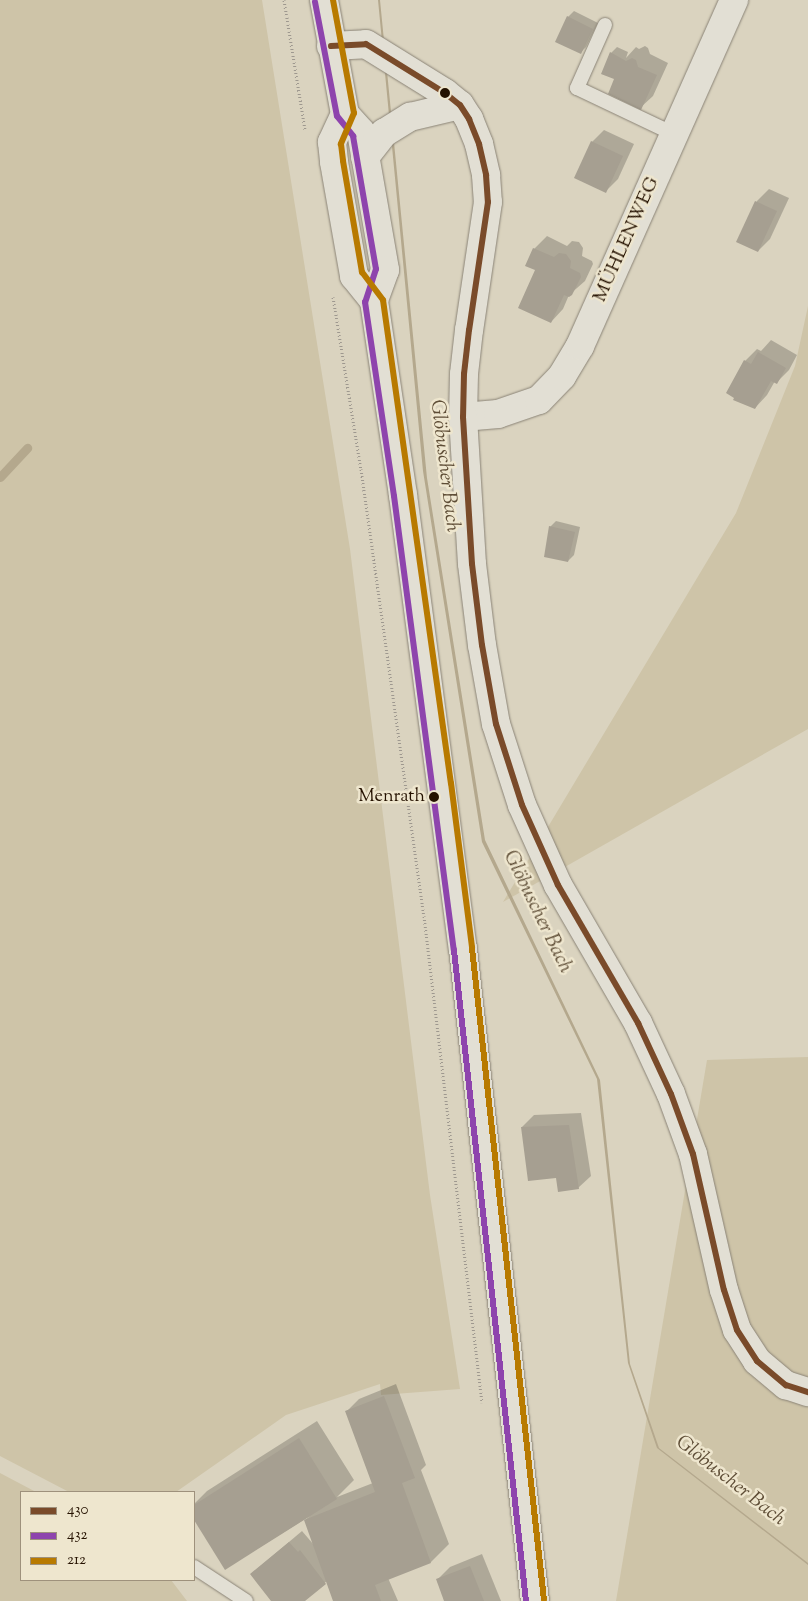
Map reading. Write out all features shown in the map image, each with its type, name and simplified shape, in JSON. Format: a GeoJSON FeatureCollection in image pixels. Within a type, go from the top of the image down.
{"type":"FeatureCollection","features":[{"type":"Feature","properties":{"kind":"street"},"geometry":{"type":"LineString","coordinates":[[324,0],[344,114],[361,132],[385,270],[374,301],[403,495],[463,949],[535,1601]]}},
{"type":"Feature","properties":{"kind":"street","name":"MÜHLENWEG"},"geometry":{"type":"LineString","coordinates":[[463,417],[498,414],[539,400],[562,376],[580,346],[734,0]]}},
{"type":"Feature","properties":{"kind":"street"},"geometry":{"type":"LineString","coordinates":[[331,46],[366,44],[438,89],[460,105],[479,144],[486,175],[488,202],[468,330],[463,417],[472,564],[482,644],[496,724],[522,805],[558,885],[638,1023],[671,1094],[693,1154],[724,1290],[737,1330],[757,1361],[786,1384],[808,1392]]}},
{"type":"Feature","properties":{"kind":"street"},"geometry":{"type":"LineString","coordinates":[[365,157],[384,133],[410,117],[460,105]]}},
{"type":"Feature","properties":{"kind":"street"},"geometry":{"type":"LineString","coordinates":[[344,114],[332,142],[334,162],[354,276],[374,301]]}},
{"type":"Feature","properties":{"kind":"lane"},"geometry":{"type":"LineString","coordinates":[[605,25],[577,88],[674,134]]}},
{"type":"Feature","properties":{"kind":"lane"},"geometry":{"type":"LineString","coordinates":[[195,1568],[246,1601]]}},
{"type":"Feature","properties":{"kind":"path"},"geometry":{"type":"LineString","coordinates":[[284,0],[306,139]]}},
{"type":"Feature","properties":{"kind":"path"},"geometry":{"type":"LineString","coordinates":[[331,288],[362,469],[424,916],[482,1404]]}},
{"type":"Feature","properties":{"kind":"shaded area"},"geometry":{"type":"Polygon","coordinates":[[[0,0],[262,0],[350,549],[430,1195],[460,1389],[381,1395],[380,1384],[286,1415],[177,1491],[67,1491],[0,1456],[0,0]]]}},
{"type":"Feature","properties":{"kind":"shaded area","name":"Glöbuscher Bach"},"geometry":{"type":"Polygon","coordinates":[[[378,0],[380,0],[427,478],[485,840],[600,1080],[630,1364],[659,1448],[808,1563],[808,1565],[657,1448],[628,1363],[597,1079],[482,842],[423,471],[378,0]]]}},
{"type":"Feature","properties":{"kind":"shaded area"},"geometry":{"type":"Polygon","coordinates":[[[808,306],[808,729],[503,902],[736,513],[795,366],[808,306]]]}},
{"type":"Feature","properties":{"kind":"shaded area"},"geometry":{"type":"Polygon","coordinates":[[[808,1057],[808,1601],[616,1601],[707,1060],[808,1057]]]}},
{"type":"Feature","properties":{"kind":"shaded area"},"geometry":{"type":"Polygon","coordinates":[[[0,1473],[34,1491],[20,1491],[20,1581],[172,1581],[187,1601],[0,1601],[0,1473]]]}},
{"type":"Feature","properties":{"kind":"building"},"geometry":{"type":"Polygon","coordinates":[[[567,16],[593,29],[581,54],[555,42],[567,16]]]}},
{"type":"Feature","properties":{"kind":"building"},"geometry":{"type":"Polygon","coordinates":[[[610,52],[626,61],[632,58],[636,60],[638,67],[657,75],[641,110],[608,94],[614,79],[601,74],[610,52]]]}},
{"type":"Feature","properties":{"kind":"building"},"geometry":{"type":"Polygon","coordinates":[[[591,141],[623,156],[606,193],[574,178],[591,141]]]}},
{"type":"Feature","properties":{"kind":"building"},"geometry":{"type":"Polygon","coordinates":[[[755,201],[777,211],[758,252],[736,242],[755,201]]]}},
{"type":"Feature","properties":{"kind":"building"},"geometry":{"type":"Polygon","coordinates":[[[533,248],[554,257],[559,253],[566,254],[571,261],[570,268],[580,273],[581,277],[572,295],[569,297],[564,295],[551,323],[518,308],[535,270],[525,266],[533,248]]]}},
{"type":"Feature","properties":{"kind":"building"},"geometry":{"type":"Polygon","coordinates":[[[758,352],[786,368],[777,384],[771,381],[755,409],[733,400],[734,398],[726,393],[744,360],[751,364],[758,352]]]}},
{"type":"Feature","properties":{"kind":"building"},"geometry":{"type":"Polygon","coordinates":[[[549,526],[575,532],[568,562],[544,557],[549,526]]]}},
{"type":"Feature","properties":{"kind":"building"},"geometry":{"type":"Polygon","coordinates":[[[569,1125],[579,1189],[558,1192],[556,1178],[528,1181],[521,1127],[569,1125]]]}},
{"type":"Feature","properties":{"kind":"building"},"geometry":{"type":"Polygon","coordinates":[[[384,1396],[415,1478],[402,1483],[431,1563],[375,1585],[381,1601],[333,1601],[304,1520],[375,1492],[345,1411],[384,1396]]]}},
{"type":"Feature","properties":{"kind":"building"},"geometry":{"type":"Polygon","coordinates":[[[299,1438],[337,1499],[225,1570],[195,1522],[195,1504],[299,1438]]]}},
{"type":"Feature","properties":{"kind":"building"},"geometry":{"type":"Polygon","coordinates":[[[289,1542],[298,1552],[300,1550],[326,1584],[305,1601],[271,1601],[250,1574],[289,1542]]]}},
{"type":"Feature","properties":{"kind":"building"},"geometry":{"type":"Polygon","coordinates":[[[470,1566],[484,1601],[444,1601],[436,1579],[470,1566]]]}},
{"type":"Feature","properties":{"kind":"waterway"},"geometry":{"type":"LineString","coordinates":[[0,477],[27,448]]}},
{"type":"Feature","properties":{"kind":"transit line","name":"212"},"geometry":{"type":"LineString","coordinates":[[333,0],[354,113],[341,144],[343,161],[362,272],[383,300],[451,783],[472,948],[544,1600]]}},
{"type":"Feature","properties":{"kind":"transit line","name":"432"},"geometry":{"type":"LineString","coordinates":[[315,2],[337,116],[353,136],[376,269],[365,302],[394,496],[454,950],[526,1601]]}},
{"type":"Feature","properties":{"kind":"transit line","name":"430"},"geometry":{"type":"LineString","coordinates":[[331,46],[366,44],[445,93],[460,105],[469,119],[479,144],[486,175],[488,202],[469,330],[464,374],[463,417],[472,564],[482,645],[496,724],[522,805],[558,885],[638,1023],[671,1094],[693,1154],[724,1290],[737,1330],[757,1361],[786,1385],[808,1392]]}},
{"type":"Feature","properties":{"kind":"place","name":"Menrath"},"geometry":{"type":"Point","coordinates":[434,797]}}]}
